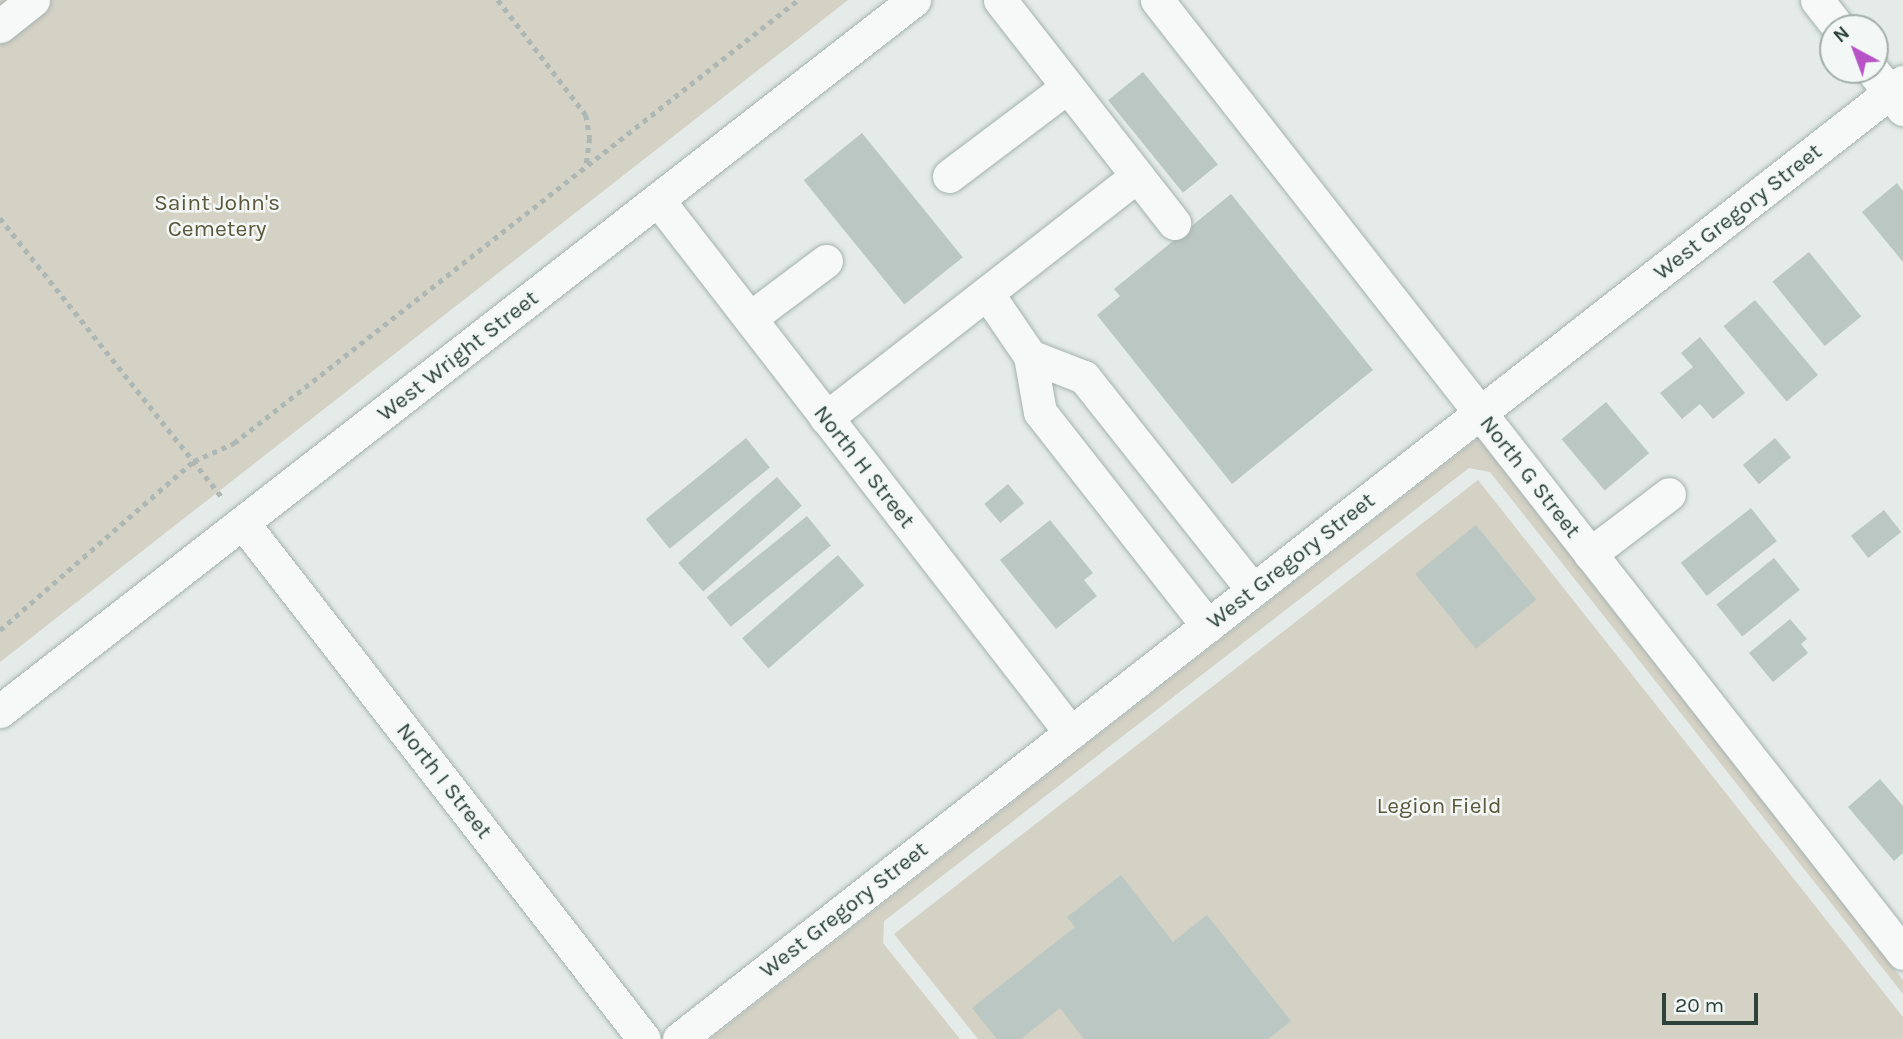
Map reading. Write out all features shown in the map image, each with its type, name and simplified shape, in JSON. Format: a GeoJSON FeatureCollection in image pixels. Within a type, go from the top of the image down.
{"type":"FeatureCollection","features":[{"type":"Feature","properties":{"kind":"street"},"geometry":{"type":"LineString","coordinates":[[0,26],[33,0]]}},
{"type":"Feature","properties":{"kind":"street","name":"West Wright Street"},"geometry":{"type":"LineString","coordinates":[[0,711],[914,0]]}},
{"type":"Feature","properties":{"kind":"street"},"geometry":{"type":"LineString","coordinates":[[1000,0],[1174,223]]}},
{"type":"Feature","properties":{"kind":"street","name":"North G Street"},"geometry":{"type":"LineString","coordinates":[[1157,0],[1590,554],[1900,944]]}},
{"type":"Feature","properties":{"kind":"street"},"geometry":{"type":"LineString","coordinates":[[1817,0],[1828,14]]}},
{"type":"Feature","properties":{"kind":"street"},"geometry":{"type":"LineString","coordinates":[[949,176],[1067,87]]}},
{"type":"Feature","properties":{"kind":"street","name":"West Gregory Street"},"geometry":{"type":"LineString","coordinates":[[679,1039],[1892,89]]}},
{"type":"Feature","properties":{"kind":"street"},"geometry":{"type":"LineString","coordinates":[[826,418],[1137,176]]}},
{"type":"Feature","properties":{"kind":"street","name":"North H Street"},"geometry":{"type":"LineString","coordinates":[[658,200],[1071,733]]}},
{"type":"Feature","properties":{"kind":"street"},"geometry":{"type":"LineString","coordinates":[[750,318],[826,261]]}},
{"type":"Feature","properties":{"kind":"street"},"geometry":{"type":"LineString","coordinates":[[987,293],[1030,356],[1040,412],[1208,626]]}},
{"type":"Feature","properties":{"kind":"street"},"geometry":{"type":"LineString","coordinates":[[1030,356],[1084,377],[1253,590]]}},
{"type":"Feature","properties":{"kind":"street"},"geometry":{"type":"LineString","coordinates":[[1590,554],[1669,494]]}},
{"type":"Feature","properties":{"kind":"street","name":"North I Street"},"geometry":{"type":"LineString","coordinates":[[243,523],[644,1039]]}},
{"type":"Feature","properties":{"kind":"path"},"geometry":{"type":"LineString","coordinates":[[498,0],[586,116],[590,138],[586,168]]}},
{"type":"Feature","properties":{"kind":"path"},"geometry":{"type":"LineString","coordinates":[[0,630],[194,461],[234,443],[799,0]]}},
{"type":"Feature","properties":{"kind":"path"},"geometry":{"type":"LineString","coordinates":[[0,218],[243,523]]}},
{"type":"Feature","properties":{"kind":"green space","name":"Saint John's Cemetery"},"geometry":{"type":"Polygon","coordinates":[[[0,0],[848,0],[0,662],[0,0]]]}},
{"type":"Feature","properties":{"kind":"green space"},"geometry":{"type":"Polygon","coordinates":[[[1478,438],[1903,980],[1903,994],[1490,472],[1469,468],[884,921],[883,943],[960,1039],[710,1039],[1478,438]]]}},
{"type":"Feature","properties":{"kind":"green space","name":"Legion Field"},"geometry":{"type":"Polygon","coordinates":[[[1478,480],[1903,1017],[1903,1039],[978,1039],[894,934],[1478,480]]]}},
{"type":"Feature","properties":{"kind":"building"},"geometry":{"type":"Polygon","coordinates":[[[1143,72],[1218,164],[1183,193],[1108,100],[1143,72]]]}},
{"type":"Feature","properties":{"kind":"building"},"geometry":{"type":"Polygon","coordinates":[[[862,133],[963,257],[904,305],[804,180],[862,133]]]}},
{"type":"Feature","properties":{"kind":"building"},"geometry":{"type":"Polygon","coordinates":[[[1897,183],[1903,191],[1903,262],[1862,212],[1897,183]]]}},
{"type":"Feature","properties":{"kind":"building"},"geometry":{"type":"Polygon","coordinates":[[[1231,194],[1373,370],[1232,484],[1097,315],[1120,296],[1114,289],[1231,194]]]}},
{"type":"Feature","properties":{"kind":"building"},"geometry":{"type":"Polygon","coordinates":[[[1809,252],[1861,317],[1825,346],[1772,282],[1809,252]]]}},
{"type":"Feature","properties":{"kind":"building"},"geometry":{"type":"Polygon","coordinates":[[[1755,300],[1818,375],[1787,401],[1724,326],[1755,300]]]}},
{"type":"Feature","properties":{"kind":"building"},"geometry":{"type":"Polygon","coordinates":[[[1700,337],[1745,393],[1713,419],[1700,404],[1682,419],[1660,393],[1693,367],[1681,353],[1700,337]]]}},
{"type":"Feature","properties":{"kind":"building"},"geometry":{"type":"Polygon","coordinates":[[[1606,402],[1649,453],[1605,491],[1562,439],[1606,402]]]}},
{"type":"Feature","properties":{"kind":"building"},"geometry":{"type":"Polygon","coordinates":[[[746,438],[770,468],[670,549],[646,519],[746,438]]]}},
{"type":"Feature","properties":{"kind":"building"},"geometry":{"type":"Polygon","coordinates":[[[1775,438],[1791,457],[1759,484],[1743,465],[1775,438]]]}},
{"type":"Feature","properties":{"kind":"building"},"geometry":{"type":"Polygon","coordinates":[[[777,477],[802,506],[703,592],[678,563],[777,477]]]}},
{"type":"Feature","properties":{"kind":"building"},"geometry":{"type":"Polygon","coordinates":[[[1008,484],[1024,503],[1000,523],[984,504],[1008,484]]]}},
{"type":"Feature","properties":{"kind":"building"},"geometry":{"type":"Polygon","coordinates":[[[1751,508],[1777,541],[1707,596],[1681,563],[1751,508]]]}},
{"type":"Feature","properties":{"kind":"building"},"geometry":{"type":"Polygon","coordinates":[[[1884,510],[1901,532],[1868,558],[1851,536],[1884,510]]]}},
{"type":"Feature","properties":{"kind":"building"},"geometry":{"type":"Polygon","coordinates":[[[807,516],[831,546],[731,627],[707,597],[807,516]]]}},
{"type":"Feature","properties":{"kind":"building"},"geometry":{"type":"Polygon","coordinates":[[[1050,520],[1093,573],[1084,580],[1097,596],[1056,629],[1000,560],[1050,520]]]}},
{"type":"Feature","properties":{"kind":"building"},"geometry":{"type":"Polygon","coordinates":[[[1476,525],[1536,600],[1476,649],[1415,574],[1476,525]]]}},
{"type":"Feature","properties":{"kind":"building"},"geometry":{"type":"Polygon","coordinates":[[[838,555],[864,585],[768,669],[742,638],[838,555]]]}},
{"type":"Feature","properties":{"kind":"building"},"geometry":{"type":"Polygon","coordinates":[[[1774,558],[1800,590],[1742,636],[1716,605],[1774,558]]]}},
{"type":"Feature","properties":{"kind":"building"},"geometry":{"type":"Polygon","coordinates":[[[1790,619],[1807,639],[1801,644],[1808,653],[1773,682],[1749,653],[1790,619]]]}},
{"type":"Feature","properties":{"kind":"building"},"geometry":{"type":"Polygon","coordinates":[[[1880,779],[1903,806],[1903,853],[1894,861],[1848,807],[1880,779]]]}},
{"type":"Feature","properties":{"kind":"building"},"geometry":{"type":"Polygon","coordinates":[[[1121,875],[1173,942],[1207,915],[1291,1021],[1268,1039],[1084,1039],[1060,1008],[1021,1039],[997,1039],[972,1008],[1075,927],[1067,917],[1121,875]]]}}]}
